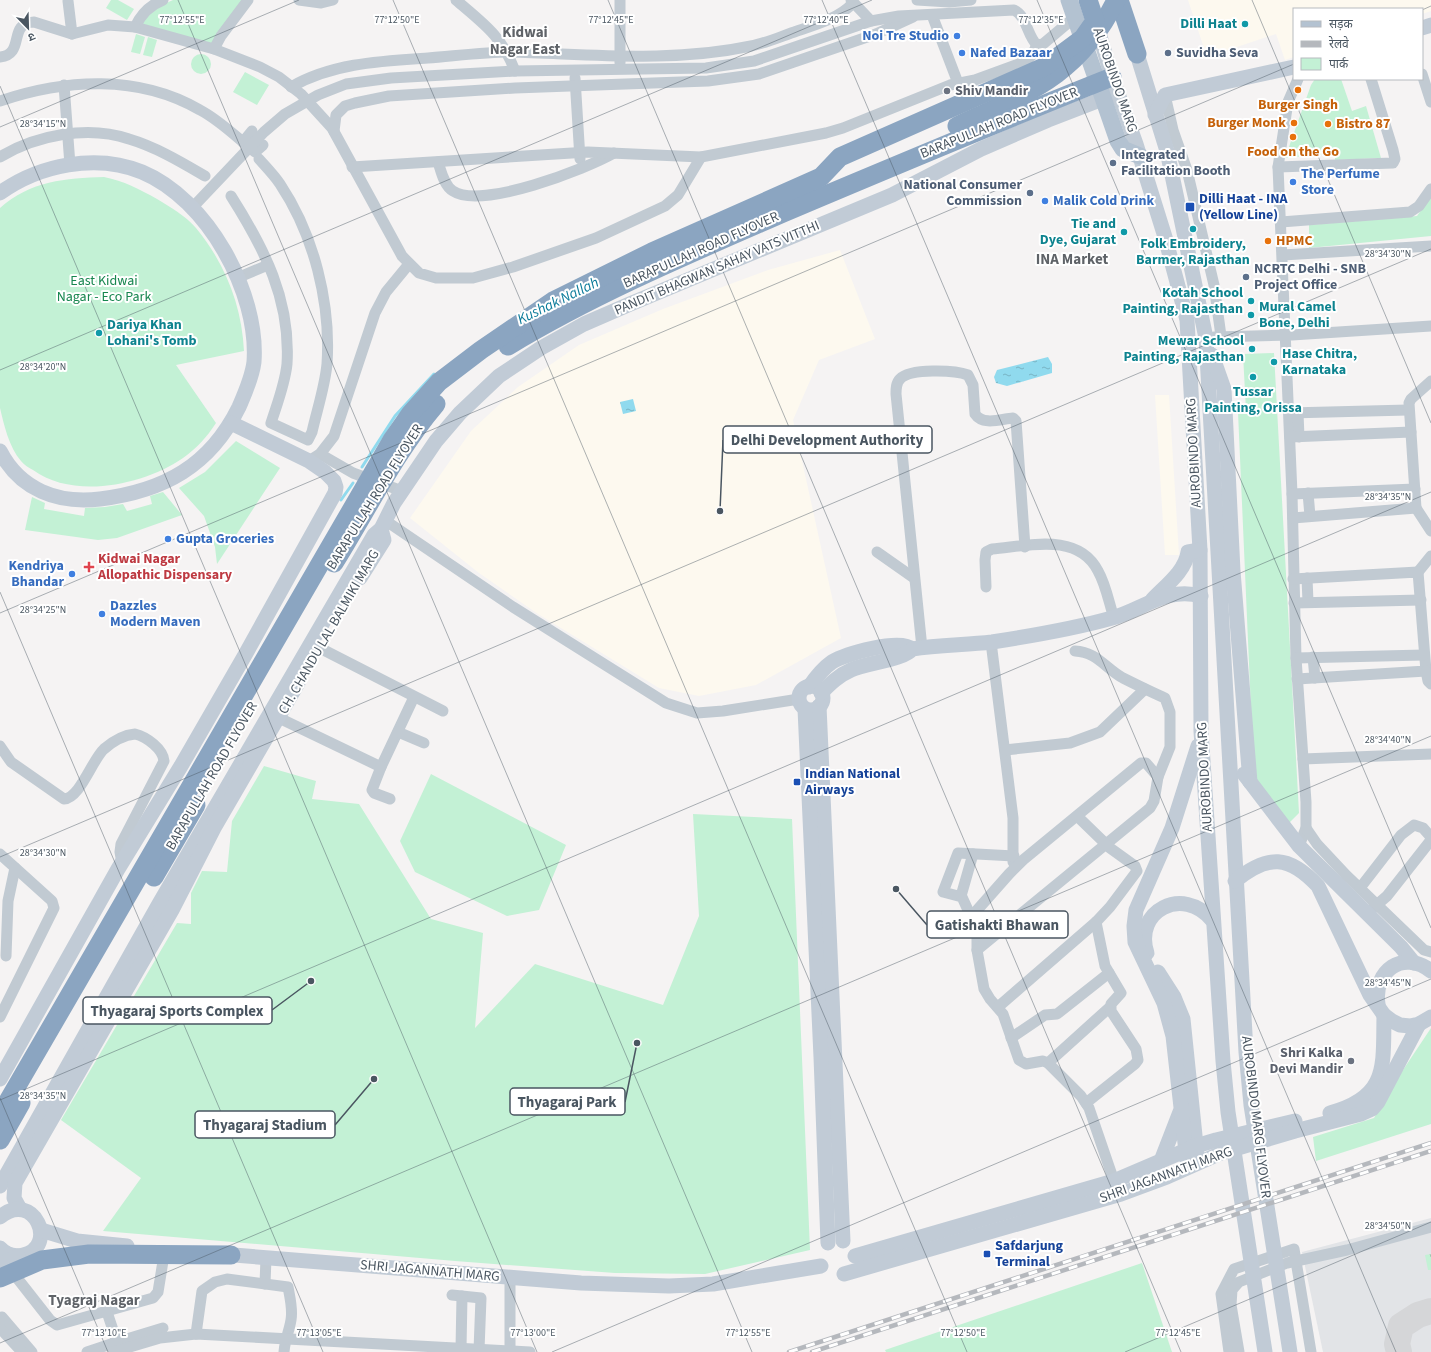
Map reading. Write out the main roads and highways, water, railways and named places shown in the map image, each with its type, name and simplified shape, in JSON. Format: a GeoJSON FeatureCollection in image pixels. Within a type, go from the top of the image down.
{"type":"FeatureCollection","features":[{"type":"Feature","properties":{"kind":"highway","name":"AUROBINDO MARG"},"geometry":{"type":"LineString","coordinates":[[1088,0],[1095,21]]}},
{"type":"Feature","properties":{"kind":"highway"},"geometry":{"type":"LineString","coordinates":[[825,195],[877,162],[1024,94],[1053,78],[1078,57],[1094,39],[1116,0]]}},
{"type":"Feature","properties":{"kind":"highway","name":"AUROBINDO MARG"},"geometry":{"type":"LineString","coordinates":[[1119,0],[1137,54]]}},
{"type":"Feature","properties":{"kind":"highway","name":"BARAPULLAH ROAD FLYOVER"},"geometry":{"type":"LineString","coordinates":[[0,1115],[392,440],[411,413],[439,382],[481,350],[553,301],[652,252],[821,176],[840,156],[1044,67],[1083,38],[1095,21]]}},
{"type":"Feature","properties":{"kind":"highway","name":"BARAPULLAH ROAD FLYOVER"},"geometry":{"type":"LineString","coordinates":[[0,1140],[376,490],[424,418],[447,391],[492,357],[535,330],[646,272],[944,144],[1077,91],[1108,88]]}},
{"type":"Feature","properties":{"kind":"highway"},"geometry":{"type":"LineString","coordinates":[[1,1263],[89,1254],[230,1254]]}},
{"type":"Feature","properties":{"kind":"main road"},"geometry":{"type":"LineString","coordinates":[[1069,0],[1083,38],[1108,88],[1118,141],[1123,149],[1140,156]]}},
{"type":"Feature","properties":{"kind":"main road"},"geometry":{"type":"LineString","coordinates":[[1128,0],[1137,34],[1137,54]]}},
{"type":"Feature","properties":{"kind":"water"},"geometry":{"type":"Polygon","coordinates":[[[1048,357],[1052,364],[1052,373],[1007,386],[996,383],[994,377],[997,370],[1048,357]]]}},
{"type":"Feature","properties":{"kind":"water"},"geometry":{"type":"Polygon","coordinates":[[[633,399],[636,411],[623,414],[620,402],[633,399]]]}},
{"type":"Feature","properties":{"kind":"waterway","name":"Kushak Nallah"},"geometry":{"type":"LineString","coordinates":[[362,467],[395,416],[434,374]]}},
{"type":"Feature","properties":{"kind":"waterway","name":"Kushak Nallah"},"geometry":{"type":"LineString","coordinates":[[341,500],[353,483]]}},
{"type":"Feature","properties":{"kind":"railway"},"geometry":{"type":"LineString","coordinates":[[789,1352],[1431,1143]]}},
{"type":"Feature","properties":{"kind":"railway"},"geometry":{"type":"LineString","coordinates":[[812,1352],[1431,1151]]}},
{"type":"Feature","properties":{"kind":"place","name":"Dilli Haat"},"geometry":{"type":"Point","coordinates":[1245,24]}},
{"type":"Feature","properties":{"kind":"place","name":"Noi Tre Studio"},"geometry":{"type":"Point","coordinates":[957,36]}},
{"type":"Feature","properties":{"kind":"place","name":"Nafed Bazaar"},"geometry":{"type":"Point","coordinates":[962,53]}},
{"type":"Feature","properties":{"kind":"place","name":"Suvidha Seva"},"geometry":{"type":"Point","coordinates":[1168,53]}},
{"type":"Feature","properties":{"kind":"place","name":"Burger Singh"},"geometry":{"type":"Point","coordinates":[1298,90]}},
{"type":"Feature","properties":{"kind":"place","name":"Shiv Mandir"},"geometry":{"type":"Point","coordinates":[947,91]}},
{"type":"Feature","properties":{"kind":"place","name":"Burger Monk"},"geometry":{"type":"Point","coordinates":[1294,123]}},
{"type":"Feature","properties":{"kind":"place","name":"Bistro 87"},"geometry":{"type":"Point","coordinates":[1328,124]}},
{"type":"Feature","properties":{"kind":"place","name":"Food on the Go"},"geometry":{"type":"Point","coordinates":[1293,137]}},
{"type":"Feature","properties":{"kind":"place","name":"Integrated Facilitation Booth"},"geometry":{"type":"Point","coordinates":[1113,163]}},
{"type":"Feature","properties":{"kind":"place","name":"The Perfume Store"},"geometry":{"type":"Point","coordinates":[1293,182]}},
{"type":"Feature","properties":{"kind":"place","name":"National Consumer Commission"},"geometry":{"type":"Point","coordinates":[1030,193]}},
{"type":"Feature","properties":{"kind":"place","name":"Malik Cold Drink"},"geometry":{"type":"Point","coordinates":[1045,201]}},
{"type":"Feature","properties":{"kind":"place","name":"Dilli Haat - INA (Yellow Line)"},"geometry":{"type":"Point","coordinates":[1190,207]}},
{"type":"Feature","properties":{"kind":"place","name":"Folk Embroidery, Barmer, Rajasthan"},"geometry":{"type":"Point","coordinates":[1193,229]}},
{"type":"Feature","properties":{"kind":"place","name":"Tie and Dye, Gujarat"},"geometry":{"type":"Point","coordinates":[1124,232]}},
{"type":"Feature","properties":{"kind":"place","name":"HPMC"},"geometry":{"type":"Point","coordinates":[1268,241]}},
{"type":"Feature","properties":{"kind":"place","name":"NCRTC Delhi - SNB Project Office"},"geometry":{"type":"Point","coordinates":[1246,277]}},
{"type":"Feature","properties":{"kind":"place","name":"Kotah School Painting, Rajasthan"},"geometry":{"type":"Point","coordinates":[1251,301]}},
{"type":"Feature","properties":{"kind":"place","name":"Mural Camel Bone, Delhi"},"geometry":{"type":"Point","coordinates":[1251,315]}},
{"type":"Feature","properties":{"kind":"place","name":"Dariya Khan Lohani's Tomb"},"geometry":{"type":"Point","coordinates":[99,333]}},
{"type":"Feature","properties":{"kind":"place","name":"Mewar School Painting, Rajasthan"},"geometry":{"type":"Point","coordinates":[1252,349]}},
{"type":"Feature","properties":{"kind":"place","name":"Hase Chitra, Karnataka"},"geometry":{"type":"Point","coordinates":[1274,362]}},
{"type":"Feature","properties":{"kind":"place","name":"Tussar Painting, Orissa"},"geometry":{"type":"Point","coordinates":[1253,377]}},
{"type":"Feature","properties":{"kind":"place","name":"Delhi Development Authority"},"geometry":{"type":"Point","coordinates":[720,511]}},
{"type":"Feature","properties":{"kind":"place","name":"Gupta Groceries"},"geometry":{"type":"Point","coordinates":[168,539]}},
{"type":"Feature","properties":{"kind":"place","name":"Kidwai Nagar Allopathic Dispensary"},"geometry":{"type":"Point","coordinates":[89,567]}},
{"type":"Feature","properties":{"kind":"place","name":"Kendriya Bhandar"},"geometry":{"type":"Point","coordinates":[72,574]}},
{"type":"Feature","properties":{"kind":"place","name":"Dazzles Modern Maven"},"geometry":{"type":"Point","coordinates":[102,614]}},
{"type":"Feature","properties":{"kind":"place","name":"Indian National Airways"},"geometry":{"type":"Point","coordinates":[797,782]}},
{"type":"Feature","properties":{"kind":"place","name":"Gatishakti Bhawan"},"geometry":{"type":"Point","coordinates":[896,889]}},
{"type":"Feature","properties":{"kind":"place","name":"Thyagaraj Sports Complex"},"geometry":{"type":"Point","coordinates":[311,981]}},
{"type":"Feature","properties":{"kind":"place","name":"Thyagaraj Park"},"geometry":{"type":"Point","coordinates":[637,1043]}},
{"type":"Feature","properties":{"kind":"place","name":"Shri Kalka Devi Mandir"},"geometry":{"type":"Point","coordinates":[1351,1061]}},
{"type":"Feature","properties":{"kind":"place","name":"Thyagaraj Stadium"},"geometry":{"type":"Point","coordinates":[374,1079]}},
{"type":"Feature","properties":{"kind":"place","name":"Safdarjung Terminal"},"geometry":{"type":"Point","coordinates":[987,1254]}},
{"type":"Feature","properties":{"kind":"district","name":"Kidwai Nagar East"},"geometry":{"type":"Point","coordinates":[525,40]}},
{"type":"Feature","properties":{"kind":"district","name":"INA Market"},"geometry":{"type":"Point","coordinates":[1072,259]}},
{"type":"Feature","properties":{"kind":"district","name":"Tyagraj Nagar"},"geometry":{"type":"Point","coordinates":[94,1300]}},
{"type":"Feature","properties":{"kind":"park label","name":"East Kidwai Nagar - Eco Park"},"geometry":{"type":"Point","coordinates":[104,290]}}]}
